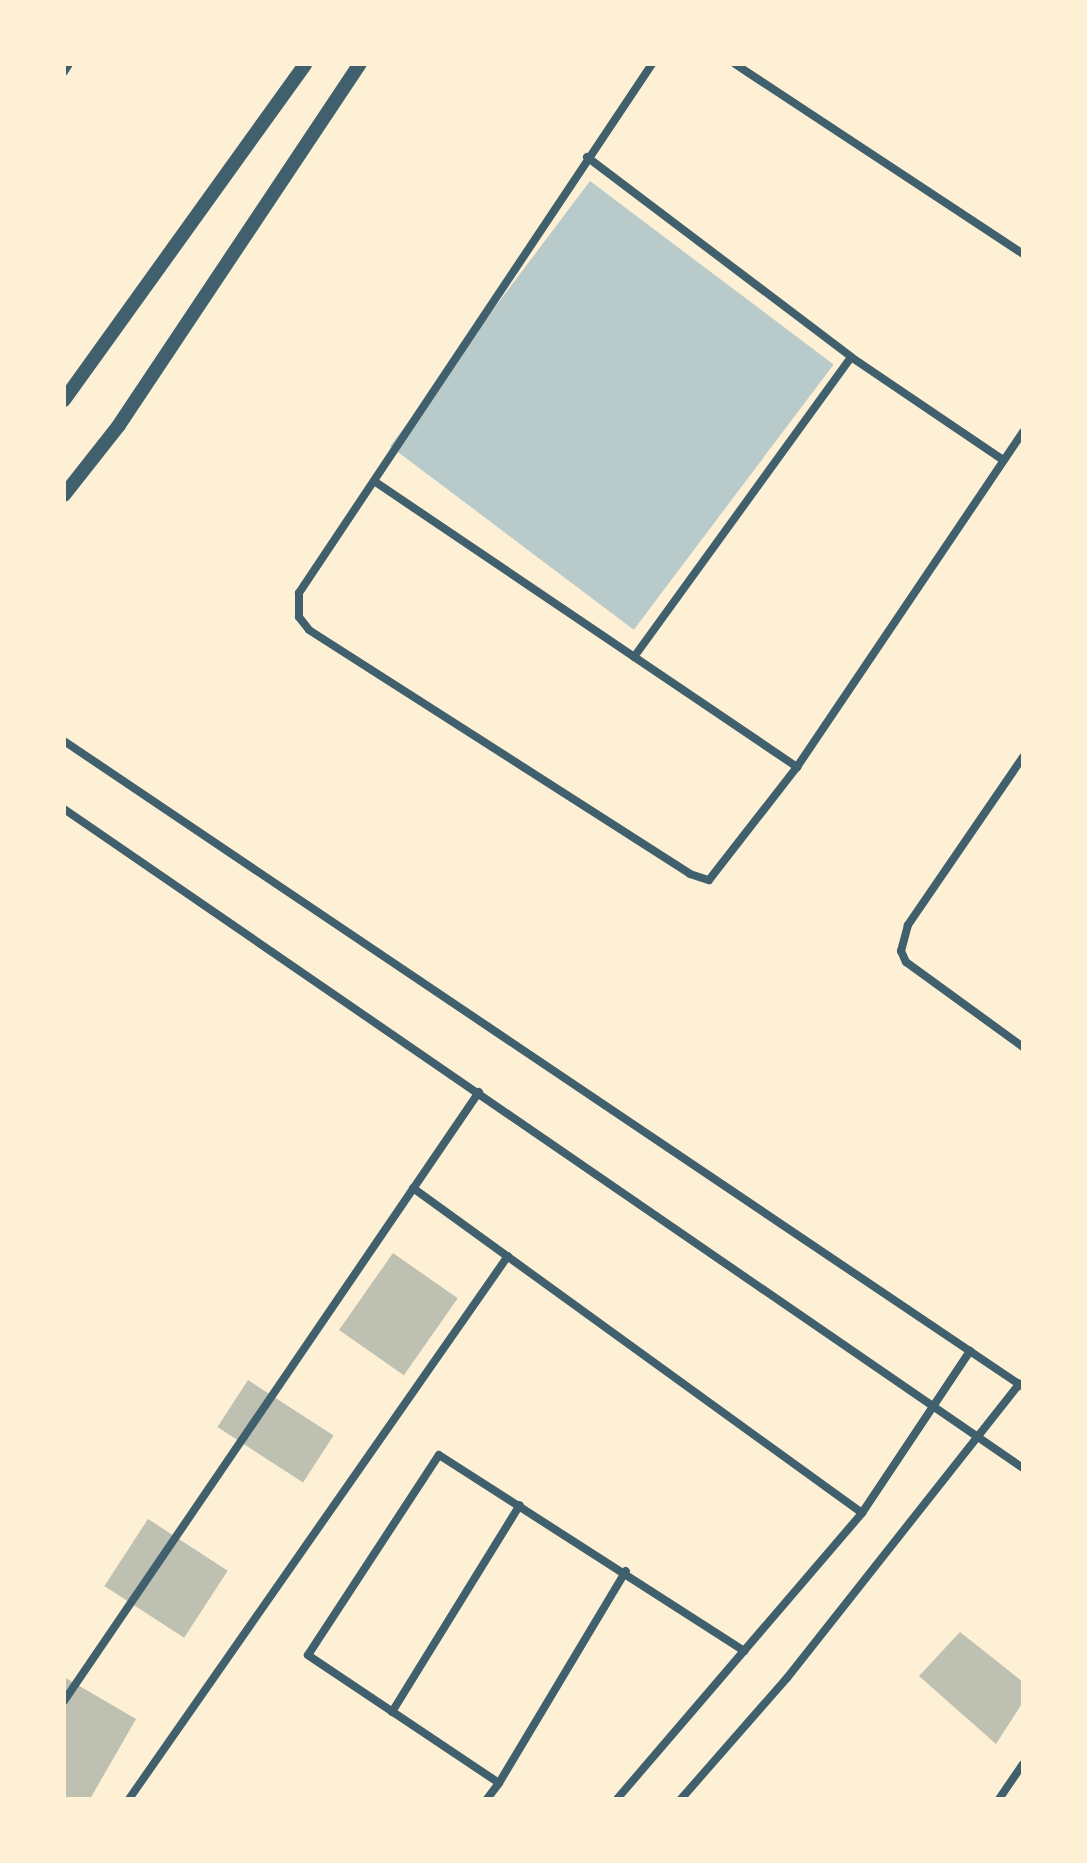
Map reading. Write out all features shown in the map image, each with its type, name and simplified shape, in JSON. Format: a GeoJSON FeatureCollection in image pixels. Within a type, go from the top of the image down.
{"type":"FeatureCollection","features":[{"type":"Feature","properties":{"kind":"street"},"geometry":{"type":"LineString","coordinates":[[64,72],[69,64]]}},
{"type":"Feature","properties":{"kind":"street"},"geometry":{"type":"LineString","coordinates":[[64,400],[305,64]]}},
{"type":"Feature","properties":{"kind":"street"},"geometry":{"type":"LineString","coordinates":[[64,495],[119,425],[360,64]]}},
{"type":"Feature","properties":{"kind":"street"},"geometry":{"type":"LineString","coordinates":[[652,64],[587,157],[299,593],[299,617],[309,630],[702,879],[716,876],[797,767],[1023,432]]}},
{"type":"Feature","properties":{"kind":"street"},"geometry":{"type":"LineString","coordinates":[[735,64],[1023,254]]}},
{"type":"Feature","properties":{"kind":"street"},"geometry":{"type":"LineString","coordinates":[[587,157],[851,357],[1003,460]]}},
{"type":"Feature","properties":{"kind":"street"},"geometry":{"type":"LineString","coordinates":[[634,657],[851,357]]}},
{"type":"Feature","properties":{"kind":"street"},"geometry":{"type":"LineString","coordinates":[[374,481],[797,767]]}},
{"type":"Feature","properties":{"kind":"street"},"geometry":{"type":"LineString","coordinates":[[64,741],[1021,1386],[975,1436],[797,1666],[681,1799]]}},
{"type":"Feature","properties":{"kind":"street"},"geometry":{"type":"LineString","coordinates":[[1023,757],[908,925],[901,951],[906,962],[1023,1047]]}},
{"type":"Feature","properties":{"kind":"street"},"geometry":{"type":"LineString","coordinates":[[64,809],[1023,1468]]}},
{"type":"Feature","properties":{"kind":"street"},"geometry":{"type":"LineString","coordinates":[[64,1701],[479,1092]]}},
{"type":"Feature","properties":{"kind":"street"},"geometry":{"type":"LineString","coordinates":[[413,1188],[862,1513]]}},
{"type":"Feature","properties":{"kind":"street"},"geometry":{"type":"LineString","coordinates":[[129,1799],[508,1256]]}},
{"type":"Feature","properties":{"kind":"street"},"geometry":{"type":"LineString","coordinates":[[617,1799],[862,1513],[931,1405],[970,1351]]}},
{"type":"Feature","properties":{"kind":"street"},"geometry":{"type":"LineString","coordinates":[[499,1783],[308,1655],[439,1455],[626,1571],[744,1651]]}},
{"type":"Feature","properties":{"kind":"street"},"geometry":{"type":"LineString","coordinates":[[392,1712],[520,1505]]}},
{"type":"Feature","properties":{"kind":"street"},"geometry":{"type":"LineString","coordinates":[[487,1799],[626,1571]]}},
{"type":"Feature","properties":{"kind":"street"},"geometry":{"type":"LineString","coordinates":[[999,1799],[1019,1778],[1023,1764]]}},
{"type":"Feature","properties":{"kind":"shaded area"},"geometry":{"type":"Polygon","coordinates":[[[590,181],[834,365],[634,630],[390,446],[590,181]]]}},
{"type":"Feature","properties":{"kind":"building"},"geometry":{"type":"Polygon","coordinates":[[[393,1253],[458,1298],[404,1375],[339,1330],[393,1253]]]}},
{"type":"Feature","properties":{"kind":"building"},"geometry":{"type":"Polygon","coordinates":[[[248,1380],[334,1436],[303,1483],[218,1427],[248,1380]]]}},
{"type":"Feature","properties":{"kind":"building"},"geometry":{"type":"Polygon","coordinates":[[[148,1519],[228,1571],[184,1638],[104,1586],[148,1519]]]}},
{"type":"Feature","properties":{"kind":"building"},"geometry":{"type":"Polygon","coordinates":[[[960,1632],[1023,1682],[1023,1702],[996,1744],[919,1676],[960,1632]]]}},
{"type":"Feature","properties":{"kind":"building"},"geometry":{"type":"Polygon","coordinates":[[[64,1677],[136,1719],[90,1799],[64,1799],[64,1677]]]}}]}
